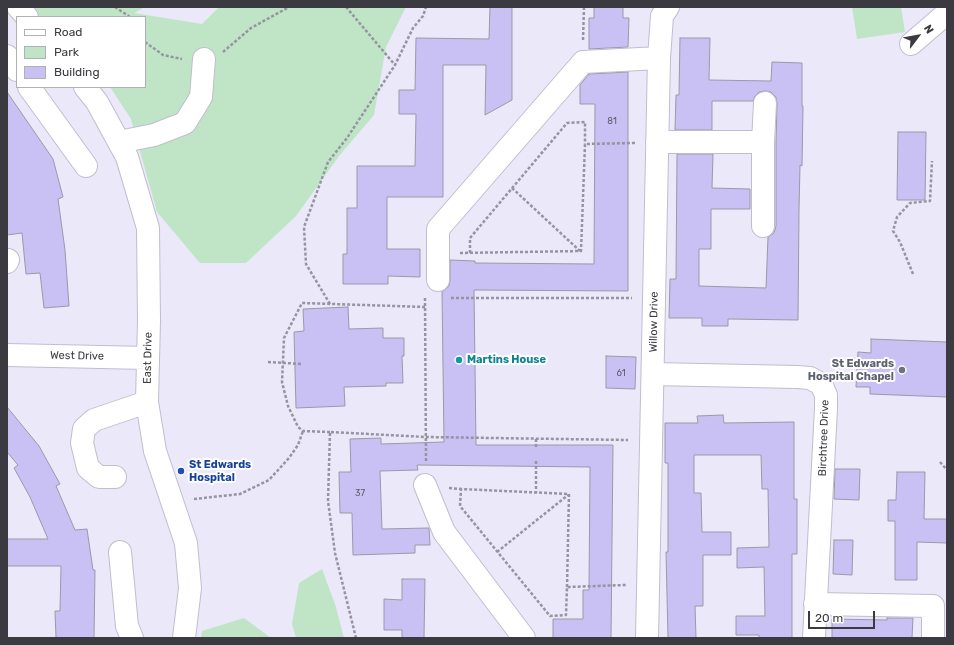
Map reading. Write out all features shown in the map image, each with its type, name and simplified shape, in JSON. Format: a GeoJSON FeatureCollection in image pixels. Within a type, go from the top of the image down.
{"type":"FeatureCollection","features":[{"type":"Feature","properties":{"kind":"street"},"geometry":{"type":"LineString","coordinates":[[7,10],[10,7]]}},
{"type":"Feature","properties":{"kind":"street"},"geometry":{"type":"LineString","coordinates":[[18,7],[26,16]]}},
{"type":"Feature","properties":{"kind":"street","name":"Willow Drive"},"geometry":{"type":"LineString","coordinates":[[647,638],[655,298],[658,58],[662,16],[668,7]]}},
{"type":"Feature","properties":{"kind":"street"},"geometry":{"type":"LineString","coordinates":[[911,44],[947,13]]}},
{"type":"Feature","properties":{"kind":"street"},"geometry":{"type":"LineString","coordinates":[[7,56],[16,69]]}},
{"type":"Feature","properties":{"kind":"street"},"geometry":{"type":"LineString","coordinates":[[437,292],[438,229],[583,62],[658,58]]}},
{"type":"Feature","properties":{"kind":"street"},"geometry":{"type":"LineString","coordinates":[[119,142],[154,135],[185,123],[201,97],[204,59]]}},
{"type":"Feature","properties":{"kind":"street"},"geometry":{"type":"LineString","coordinates":[[30,88],[86,166]]}},
{"type":"Feature","properties":{"kind":"street","name":"East Drive"},"geometry":{"type":"LineString","coordinates":[[86,88],[97,102],[127,157],[148,228],[149,321],[147,402],[155,451],[186,543],[190,588],[184,638]]}},
{"type":"Feature","properties":{"kind":"street"},"geometry":{"type":"LineString","coordinates":[[763,226],[763,142],[765,103]]}},
{"type":"Feature","properties":{"kind":"street"},"geometry":{"type":"LineString","coordinates":[[657,142],[763,142]]}},
{"type":"Feature","properties":{"kind":"street","name":"West Drive"},"geometry":{"type":"LineString","coordinates":[[7,354],[148,358]]}},
{"type":"Feature","properties":{"kind":"street","name":"Birchtree Drive"},"geometry":{"type":"LineString","coordinates":[[653,374],[797,377],[810,378],[821,384],[826,395],[826,408],[814,638]]}},
{"type":"Feature","properties":{"kind":"street"},"geometry":{"type":"LineString","coordinates":[[115,477],[99,477],[88,468],[82,443],[84,429],[94,420],[147,402]]}},
{"type":"Feature","properties":{"kind":"street"},"geometry":{"type":"LineString","coordinates":[[425,484],[444,532],[524,638]]}},
{"type":"Feature","properties":{"kind":"street"},"geometry":{"type":"LineString","coordinates":[[120,552],[127,626],[132,638]]}},
{"type":"Feature","properties":{"kind":"street"},"geometry":{"type":"LineString","coordinates":[[815,604],[933,606],[933,638]]}},
{"type":"Feature","properties":{"kind":"path"},"geometry":{"type":"LineString","coordinates":[[115,7],[128,16]]}},
{"type":"Feature","properties":{"kind":"path"},"geometry":{"type":"LineString","coordinates":[[346,7],[395,65]]}},
{"type":"Feature","properties":{"kind":"path"},"geometry":{"type":"LineString","coordinates":[[330,304],[306,264],[304,227],[328,162],[347,138],[395,65],[413,28],[423,16],[426,7]]}},
{"type":"Feature","properties":{"kind":"path"},"geometry":{"type":"LineString","coordinates":[[583,62],[584,7]]}},
{"type":"Feature","properties":{"kind":"path"},"geometry":{"type":"LineString","coordinates":[[470,253],[470,238],[567,123],[585,122],[581,251]]}},
{"type":"Feature","properties":{"kind":"path"},"geometry":{"type":"LineString","coordinates":[[585,144],[657,142]]}},
{"type":"Feature","properties":{"kind":"path"},"geometry":{"type":"LineString","coordinates":[[914,274],[900,242],[893,231],[897,217],[910,203],[930,201],[932,161]]}},
{"type":"Feature","properties":{"kind":"path"},"geometry":{"type":"LineString","coordinates":[[512,188],[581,251]]}},
{"type":"Feature","properties":{"kind":"path"},"geometry":{"type":"LineString","coordinates":[[438,253],[581,251]]}},
{"type":"Feature","properties":{"kind":"path"},"geometry":{"type":"LineString","coordinates":[[569,494],[461,489],[425,484],[425,298],[437,292],[655,298]]}},
{"type":"Feature","properties":{"kind":"path"},"geometry":{"type":"LineString","coordinates":[[330,432],[303,431],[298,427],[288,406],[282,382],[284,338],[302,303],[425,307]]}},
{"type":"Feature","properties":{"kind":"path"},"geometry":{"type":"LineString","coordinates":[[268,362],[302,364]]}},
{"type":"Feature","properties":{"kind":"path"},"geometry":{"type":"LineString","coordinates":[[172,502],[240,494],[269,480],[289,458],[298,445],[303,431]]}},
{"type":"Feature","properties":{"kind":"path"},"geometry":{"type":"LineString","coordinates":[[536,439],[536,449]]}},
{"type":"Feature","properties":{"kind":"path"},"geometry":{"type":"LineString","coordinates":[[536,462],[536,493]]}},
{"type":"Feature","properties":{"kind":"path"},"geometry":{"type":"LineString","coordinates":[[940,462],[947,470]]}},
{"type":"Feature","properties":{"kind":"path"},"geometry":{"type":"LineString","coordinates":[[461,489],[460,506],[550,616],[566,615],[569,494]]}},
{"type":"Feature","properties":{"kind":"path"},"geometry":{"type":"LineString","coordinates":[[498,552],[569,494]]}},
{"type":"Feature","properties":{"kind":"path"},"geometry":{"type":"LineString","coordinates":[[567,587],[648,584]]}},
{"type":"Feature","properties":{"kind":"green space"},"geometry":{"type":"Polygon","coordinates":[[[29,7],[145,7],[134,13],[202,24],[219,7],[406,7],[386,47],[374,115],[339,156],[296,216],[246,263],[200,263],[157,212],[131,119],[111,88],[146,88],[146,16],[34,16],[29,7]]]}},
{"type":"Feature","properties":{"kind":"green space"},"geometry":{"type":"Polygon","coordinates":[[[852,7],[901,7],[905,32],[857,39],[852,7]]]}},
{"type":"Feature","properties":{"kind":"green space"},"geometry":{"type":"Polygon","coordinates":[[[322,569],[335,604],[344,638],[296,638],[292,624],[299,583],[322,569]]]}},
{"type":"Feature","properties":{"kind":"green space"},"geometry":{"type":"Polygon","coordinates":[[[244,618],[271,638],[201,638],[202,631],[244,618]]]}},
{"type":"Feature","properties":{"kind":"building"},"geometry":{"type":"Polygon","coordinates":[[[490,7],[512,7],[512,100],[485,115],[486,65],[443,65],[443,197],[387,197],[387,249],[420,249],[420,277],[388,276],[388,284],[343,284],[343,254],[347,254],[347,208],[357,208],[357,166],[415,166],[416,114],[399,114],[399,90],[415,90],[416,38],[489,39],[490,7]]]}},
{"type":"Feature","properties":{"kind":"building"},"geometry":{"type":"Polygon","coordinates":[[[594,7],[623,7],[623,18],[629,18],[628,47],[589,49],[589,18],[594,18],[594,7]]]}},
{"type":"Feature","properties":{"kind":"building"},"geometry":{"type":"Polygon","coordinates":[[[680,38],[710,38],[709,80],[771,81],[772,62],[802,63],[803,106],[802,166],[800,165],[798,320],[728,319],[728,326],[702,326],[702,318],[669,318],[670,279],[676,279],[677,154],[713,154],[712,188],[750,189],[750,209],[711,209],[711,249],[699,249],[699,286],[766,288],[768,237],[774,233],[776,226],[776,97],[771,92],[765,91],[759,92],[753,101],[712,101],[712,130],[675,130],[676,95],[679,95],[680,38]]]}},
{"type":"Feature","properties":{"kind":"building"},"geometry":{"type":"Polygon","coordinates":[[[628,72],[628,291],[474,290],[476,445],[613,445],[611,638],[553,638],[553,619],[583,619],[583,590],[589,590],[590,467],[417,465],[418,470],[380,471],[382,529],[429,528],[430,545],[415,545],[415,553],[353,555],[352,513],[340,513],[339,472],[351,472],[350,439],[381,438],[381,444],[444,442],[442,292],[449,286],[450,260],[475,261],[475,263],[594,264],[595,104],[580,104],[580,85],[589,74],[628,72]]]}},
{"type":"Feature","properties":{"kind":"building"},"geometry":{"type":"Polygon","coordinates":[[[7,92],[53,159],[63,197],[58,199],[65,250],[69,306],[44,308],[40,273],[26,274],[22,233],[7,235],[7,92]]]}},
{"type":"Feature","properties":{"kind":"building"},"geometry":{"type":"Polygon","coordinates":[[[898,132],[926,132],[925,200],[897,200],[898,132]]]}},
{"type":"Feature","properties":{"kind":"building"},"geometry":{"type":"Polygon","coordinates":[[[348,307],[349,329],[383,328],[383,338],[404,338],[404,356],[402,356],[403,383],[386,383],[386,386],[344,387],[345,406],[296,408],[294,332],[304,331],[303,309],[348,307]]]}},
{"type":"Feature","properties":{"kind":"building","name":"St Edwards Hospital Chapel"},"geometry":{"type":"Polygon","coordinates":[[[871,339],[947,342],[947,397],[870,394],[870,387],[856,387],[858,352],[871,353],[871,339]]]}},
{"type":"Feature","properties":{"kind":"building"},"geometry":{"type":"Polygon","coordinates":[[[606,356],[636,357],[635,389],[606,388],[606,356]]]}},
{"type":"Feature","properties":{"kind":"building"},"geometry":{"type":"Polygon","coordinates":[[[7,407],[39,446],[60,484],[56,486],[75,530],[87,529],[93,570],[95,570],[94,638],[56,638],[55,611],[60,611],[61,566],[7,566],[7,539],[48,539],[30,497],[14,468],[18,465],[7,452],[7,407]]]}},
{"type":"Feature","properties":{"kind":"building"},"geometry":{"type":"Polygon","coordinates":[[[723,415],[724,423],[794,422],[794,499],[797,499],[797,554],[792,554],[792,638],[759,638],[759,635],[736,635],[736,616],[765,616],[764,567],[737,568],[737,548],[769,547],[768,489],[762,489],[761,455],[694,455],[694,493],[701,493],[702,532],[731,532],[731,555],[703,555],[703,606],[695,606],[696,638],[668,638],[666,552],[668,552],[668,463],[665,463],[665,423],[698,423],[697,416],[723,415]]]}},
{"type":"Feature","properties":{"kind":"building"},"geometry":{"type":"Polygon","coordinates":[[[835,469],[860,469],[859,500],[834,499],[835,469]]]}},
{"type":"Feature","properties":{"kind":"building"},"geometry":{"type":"Polygon","coordinates":[[[897,472],[925,472],[924,519],[947,519],[947,543],[917,542],[917,580],[895,580],[895,521],[888,521],[888,500],[896,500],[897,472]]]}},
{"type":"Feature","properties":{"kind":"building"},"geometry":{"type":"Polygon","coordinates":[[[834,540],[853,540],[852,575],[833,574],[834,540]]]}},
{"type":"Feature","properties":{"kind":"building"},"geometry":{"type":"Polygon","coordinates":[[[402,579],[425,579],[424,638],[402,638],[402,630],[384,630],[384,599],[402,600],[402,579]]]}},
{"type":"Feature","properties":{"kind":"building"},"geometry":{"type":"Polygon","coordinates":[[[887,618],[913,618],[912,638],[832,638],[832,619],[887,620],[887,618]]]}},
{"type":"Feature","properties":{"kind":"place","name":"Martins House"},"geometry":{"type":"Point","coordinates":[459,360]}},
{"type":"Feature","properties":{"kind":"place","name":"St Edwards Hospital Chapel"},"geometry":{"type":"Point","coordinates":[902,370]}},
{"type":"Feature","properties":{"kind":"place","name":"St Edwards Hospital"},"geometry":{"type":"Point","coordinates":[181,471]}}]}
